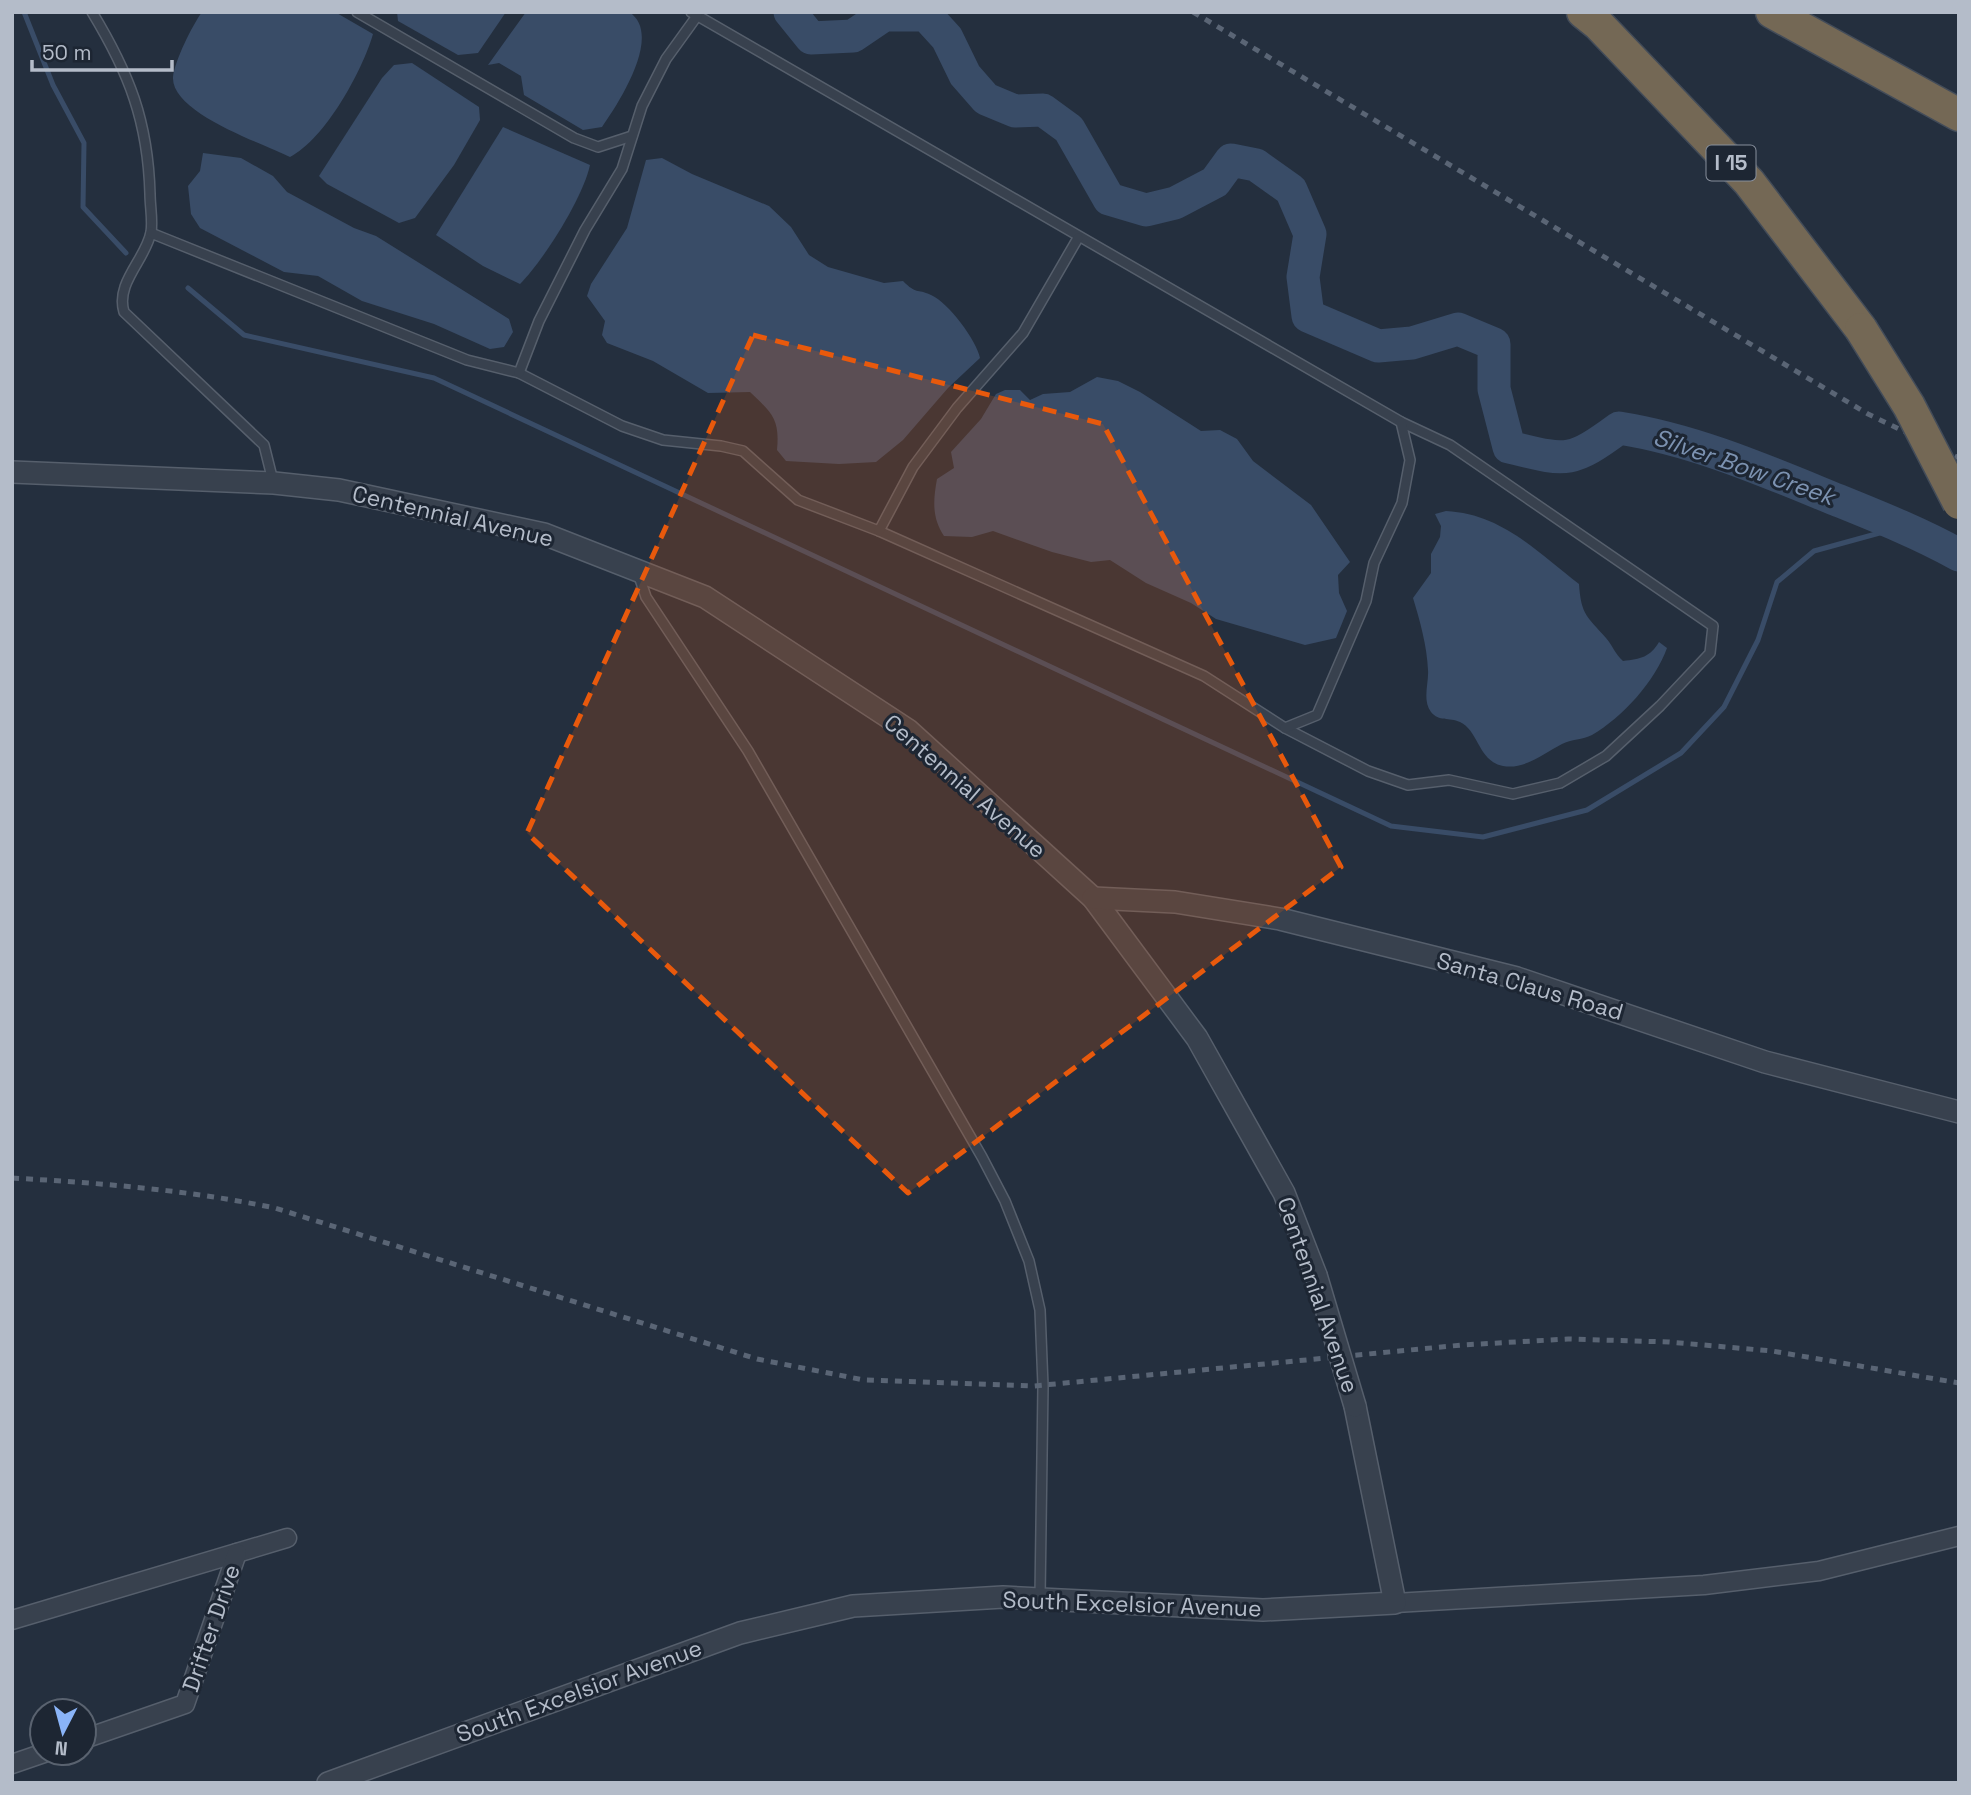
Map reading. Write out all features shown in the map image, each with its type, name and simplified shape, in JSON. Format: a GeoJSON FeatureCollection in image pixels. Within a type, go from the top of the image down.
{"type":"FeatureCollection","features":[{"type":"Feature","properties":{"kind":"highway","name":"I 15"},"geometry":{"type":"LineString","coordinates":[[1583,12],[1598,24],[1749,182],[1861,329],[1909,406],[1959,502]]}},
{"type":"Feature","properties":{"kind":"highway"},"geometry":{"type":"LineString","coordinates":[[1773,12],[1959,115]]}},
{"type":"Feature","properties":{"kind":"street","name":"Centennial Avenue"},"geometry":{"type":"LineString","coordinates":[[12,472],[274,483],[339,490],[544,534],[705,597],[908,730],[1093,898],[1197,1038],[1284,1193],[1316,1275],[1355,1406],[1395,1604]]}},
{"type":"Feature","properties":{"kind":"street","name":"Santa Claus Road"},"geometry":{"type":"LineString","coordinates":[[1093,898],[1175,902],[1280,919],[1517,978],[1765,1062],[1959,1112]]}},
{"type":"Feature","properties":{"kind":"street","name":"South Excelsior Avenue"},"geometry":{"type":"LineString","coordinates":[[328,1783],[740,1633],[853,1606],[1003,1597],[1263,1610],[1704,1585],[1819,1571],[1959,1536]]}},
{"type":"Feature","properties":{"kind":"street"},"geometry":{"type":"LineString","coordinates":[[12,1620],[287,1538]]}},
{"type":"Feature","properties":{"kind":"street","name":"Drifter Drive"},"geometry":{"type":"LineString","coordinates":[[98,1734],[185,1704],[237,1553]]}},
{"type":"Feature","properties":{"kind":"lane"},"geometry":{"type":"LineString","coordinates":[[92,12],[121,60],[138,107],[149,174],[151,233],[127,284],[121,303],[124,312],[264,445],[274,483]]}},
{"type":"Feature","properties":{"kind":"lane"},"geometry":{"type":"LineString","coordinates":[[357,12],[574,138],[598,147],[632,136]]}},
{"type":"Feature","properties":{"kind":"lane"},"geometry":{"type":"LineString","coordinates":[[151,233],[467,360],[519,373],[622,426],[663,440],[743,451],[798,500],[879,531],[1204,676],[1285,728],[1368,771],[1408,785],[1449,780],[1513,794],[1560,783],[1606,756],[1660,706],[1710,653],[1713,626],[1450,445],[1401,422],[1078,238],[694,14],[666,60],[632,136],[622,169],[585,230],[539,321],[519,373]]}},
{"type":"Feature","properties":{"kind":"lane"},"geometry":{"type":"LineString","coordinates":[[879,531],[914,467],[957,408],[1023,333],[1078,238]]}},
{"type":"Feature","properties":{"kind":"lane"},"geometry":{"type":"LineString","coordinates":[[1285,728],[1317,715],[1366,601],[1374,563],[1402,503],[1410,460],[1401,422]]}},
{"type":"Feature","properties":{"kind":"lane"},"geometry":{"type":"LineString","coordinates":[[637,571],[646,597],[748,751],[975,1145],[1005,1201],[1025,1249],[1040,1310],[1043,1386],[1040,1599]]}},
{"type":"Feature","properties":{"kind":"highlighted area"},"geometry":{"type":"Polygon","coordinates":[[[753,335],[1103,424],[1341,867],[908,1193],[527,833],[753,335]]]}},
{"type":"Feature","properties":{"kind":"water"},"geometry":{"type":"Polygon","coordinates":[[[202,12],[335,12],[373,34],[351,85],[329,120],[316,136],[290,157],[220,125],[187,103],[176,90],[173,77],[177,62],[202,12]]]}},
{"type":"Feature","properties":{"kind":"water"},"geometry":{"type":"Polygon","coordinates":[[[397,12],[506,12],[478,53],[458,55],[398,21],[397,12]]]}},
{"type":"Feature","properties":{"kind":"water"},"geometry":{"type":"Polygon","coordinates":[[[526,12],[629,12],[639,22],[642,36],[635,69],[602,127],[583,130],[524,95],[521,76],[499,63],[488,65],[526,12]]]}},
{"type":"Feature","properties":{"kind":"water"},"geometry":{"type":"Polygon","coordinates":[[[412,63],[479,107],[480,120],[454,165],[415,218],[399,223],[327,184],[319,176],[382,78],[394,65],[412,63]]]}},
{"type":"Feature","properties":{"kind":"water"},"geometry":{"type":"Polygon","coordinates":[[[503,127],[590,165],[586,179],[561,228],[520,284],[483,266],[436,235],[503,127]]]}},
{"type":"Feature","properties":{"kind":"water"},"geometry":{"type":"Polygon","coordinates":[[[203,153],[241,158],[273,176],[287,192],[354,228],[376,236],[509,319],[513,332],[504,347],[490,349],[434,324],[362,301],[318,276],[284,272],[200,228],[191,214],[188,186],[200,171],[203,153]]]}},
{"type":"Feature","properties":{"kind":"water"},"geometry":{"type":"Polygon","coordinates":[[[662,158],[692,174],[769,206],[791,227],[809,255],[828,267],[884,283],[903,281],[914,290],[938,299],[961,323],[980,358],[948,388],[903,440],[876,462],[839,464],[786,461],[777,450],[778,439],[773,417],[750,392],[708,393],[653,361],[607,343],[602,335],[605,321],[587,296],[591,284],[627,228],[646,160],[662,158]]]}},
{"type":"Feature","properties":{"kind":"water"},"geometry":{"type":"Polygon","coordinates":[[[1097,377],[1118,381],[1140,392],[1201,431],[1220,430],[1237,439],[1253,461],[1311,505],[1350,562],[1338,575],[1339,593],[1347,611],[1336,638],[1305,645],[1216,619],[1191,603],[1146,583],[1110,560],[1091,562],[1052,552],[993,531],[972,537],[944,536],[934,509],[937,479],[954,468],[951,452],[981,419],[996,394],[1005,390],[1020,390],[1030,400],[1043,394],[1070,392],[1097,377]]]}},
{"type":"Feature","properties":{"kind":"water"},"geometry":{"type":"Polygon","coordinates":[[[1446,511],[1484,519],[1501,527],[1533,547],[1579,584],[1581,602],[1586,614],[1623,661],[1644,656],[1659,642],[1667,648],[1655,673],[1637,697],[1604,727],[1588,737],[1569,741],[1527,763],[1511,767],[1495,763],[1488,758],[1466,726],[1437,717],[1431,712],[1426,697],[1426,652],[1413,598],[1431,573],[1431,554],[1440,537],[1441,526],[1435,514],[1446,511]]]}},
{"type":"Feature","properties":{"kind":"waterway"},"geometry":{"type":"LineString","coordinates":[[24,12],[53,85],[84,143],[83,207],[126,253]]}},
{"type":"Feature","properties":{"kind":"waterway","name":"Silver Bow Creek"},"geometry":{"type":"LineString","coordinates":[[790,12],[811,38],[853,36],[884,15],[926,15],[947,38],[965,75],[986,99],[1015,111],[1043,110],[1069,129],[1109,199],[1146,210],[1175,203],[1215,182],[1231,160],[1256,165],[1291,190],[1310,234],[1303,277],[1308,316],[1378,346],[1412,343],[1458,329],[1494,344],[1494,389],[1509,447],[1556,457],[1567,456],[1578,454],[1619,428],[1647,433],[1703,448],[1757,468],[1899,526],[1959,555]]}},
{"type":"Feature","properties":{"kind":"waterway"},"geometry":{"type":"LineString","coordinates":[[188,288],[244,335],[434,378],[1391,826],[1483,837],[1587,810],[1681,753],[1724,707],[1758,640],[1777,582],[1814,551],[1905,526]]}},
{"type":"Feature","properties":{"kind":"railway"},"geometry":{"type":"LineString","coordinates":[[1193,12],[1868,414],[1959,458]]}},
{"type":"Feature","properties":{"kind":"railway"},"geometry":{"type":"LineString","coordinates":[[12,1178],[144,1188],[275,1208],[757,1359],[864,1380],[1034,1386],[1462,1345],[1568,1339],[1669,1342],[1772,1351],[1959,1383]]}}]}
